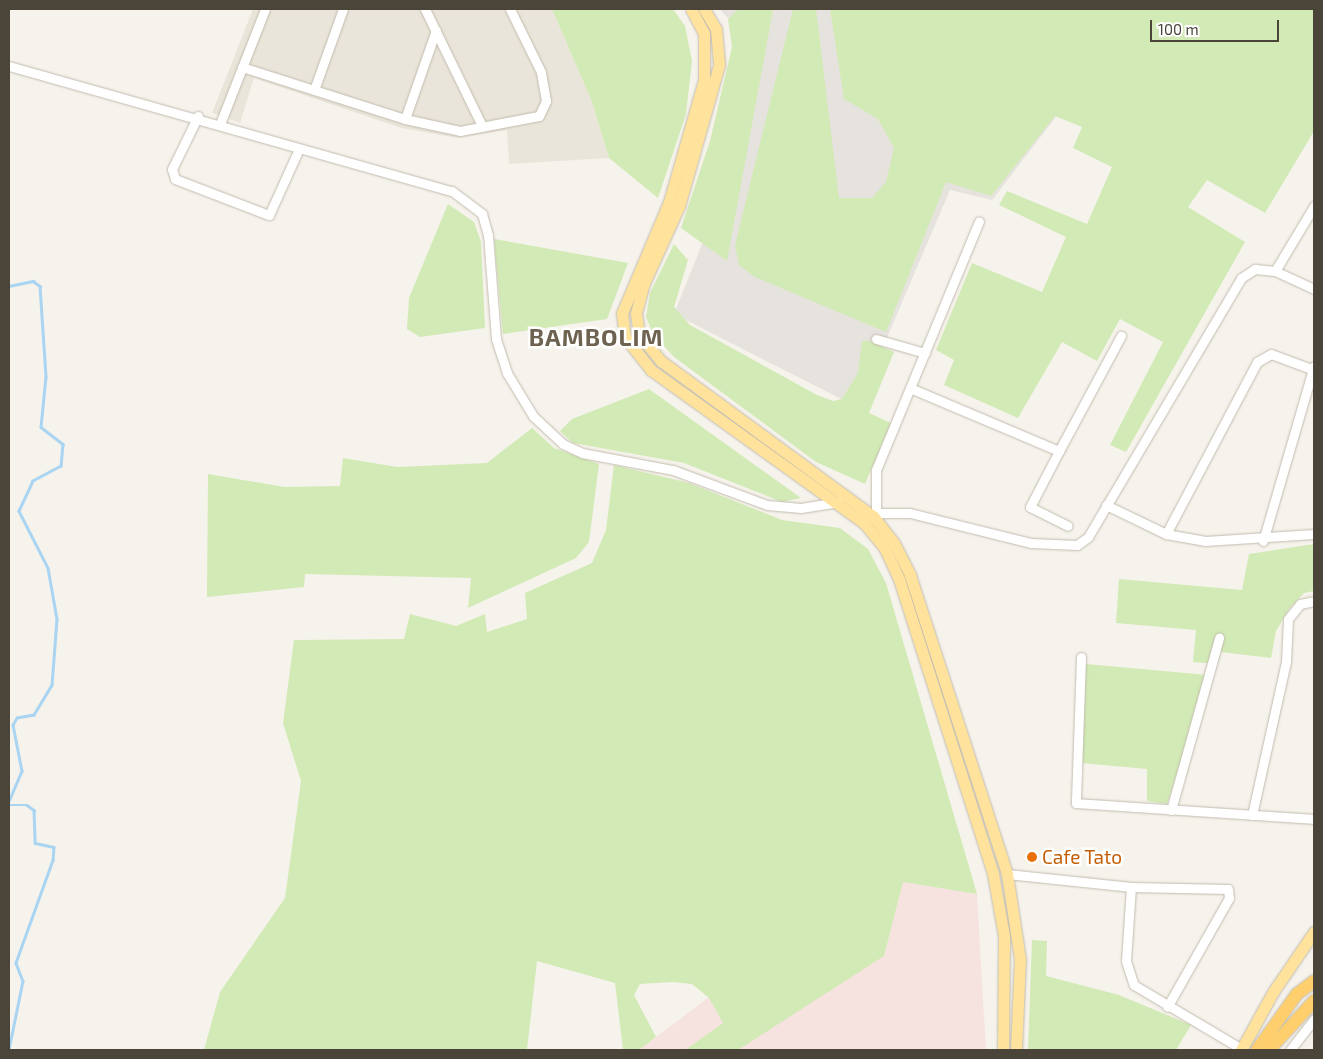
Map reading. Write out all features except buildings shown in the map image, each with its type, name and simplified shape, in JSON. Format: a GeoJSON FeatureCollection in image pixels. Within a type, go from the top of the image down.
{"type":"FeatureCollection","features":[{"type":"Feature","properties":{"kind":"highway"},"geometry":{"type":"LineString","coordinates":[[1257,1050],[1296,994],[1314,981]]}},
{"type":"Feature","properties":{"kind":"highway"},"geometry":{"type":"LineString","coordinates":[[1269,1050],[1314,1001]]}},
{"type":"Feature","properties":{"kind":"main road"},"geometry":{"type":"LineString","coordinates":[[691,9],[704,33],[704,80],[669,202],[622,314],[625,337],[651,370],[836,502],[866,512],[899,579],[993,874],[1004,936],[1003,1050]]}},
{"type":"Feature","properties":{"kind":"main road"},"geometry":{"type":"LineString","coordinates":[[704,9],[716,29],[719,65],[682,197],[644,283],[636,313],[639,334],[660,361],[866,512],[894,543],[910,575],[1007,874],[1020,959],[1016,1050]]}},
{"type":"Feature","properties":{"kind":"main road"},"geometry":{"type":"LineString","coordinates":[[1242,1050],[1273,992],[1314,932]]}},
{"type":"Feature","properties":{"kind":"street"},"geometry":{"type":"LineString","coordinates":[[220,124],[265,9]]}},
{"type":"Feature","properties":{"kind":"street"},"geometry":{"type":"LineString","coordinates":[[314,90],[343,9]]}},
{"type":"Feature","properties":{"kind":"street"},"geometry":{"type":"LineString","coordinates":[[425,9],[482,126]]}},
{"type":"Feature","properties":{"kind":"street"},"geometry":{"type":"LineString","coordinates":[[242,67],[405,119],[460,131],[539,116],[546,101],[541,72],[510,9]]}},
{"type":"Feature","properties":{"kind":"street"},"geometry":{"type":"LineString","coordinates":[[405,119],[436,30]]}},
{"type":"Feature","properties":{"kind":"street"},"geometry":{"type":"LineString","coordinates":[[9,66],[72,87],[198,116],[298,151],[452,191],[482,214],[488,235],[496,338],[507,373],[533,416],[563,444],[582,453],[673,470],[767,505],[801,508],[849,499]]}},
{"type":"Feature","properties":{"kind":"street"},"geometry":{"type":"LineString","coordinates":[[198,116],[172,169],[175,179],[269,215],[298,151]]}},
{"type":"Feature","properties":{"kind":"street"},"geometry":{"type":"LineString","coordinates":[[1275,271],[1314,206]]}},
{"type":"Feature","properties":{"kind":"street"},"geometry":{"type":"LineString","coordinates":[[979,221],[876,470],[866,512],[1062,548],[1077,545],[1088,537],[1241,278],[1256,268],[1275,271],[1314,289]]}},
{"type":"Feature","properties":{"kind":"street"},"geometry":{"type":"LineString","coordinates":[[1068,526],[1030,507],[1121,336]]}},
{"type":"Feature","properties":{"kind":"street"},"geometry":{"type":"LineString","coordinates":[[876,339],[925,353]]}},
{"type":"Feature","properties":{"kind":"street"},"geometry":{"type":"LineString","coordinates":[[1166,534],[1257,362],[1271,354],[1314,368],[1263,540]]}},
{"type":"Feature","properties":{"kind":"street"},"geometry":{"type":"LineString","coordinates":[[910,388],[1059,450]]}},
{"type":"Feature","properties":{"kind":"street"},"geometry":{"type":"LineString","coordinates":[[1106,505],[1166,534],[1205,541],[1263,540],[1314,534]]}},
{"type":"Feature","properties":{"kind":"street"},"geometry":{"type":"LineString","coordinates":[[1252,814],[1286,662],[1288,619],[1300,604],[1314,600]]}},
{"type":"Feature","properties":{"kind":"street"},"geometry":{"type":"LineString","coordinates":[[1171,810],[1219,638]]}},
{"type":"Feature","properties":{"kind":"street"},"geometry":{"type":"LineString","coordinates":[[1081,657],[1074,800],[1080,805],[1252,814],[1314,820]]}},
{"type":"Feature","properties":{"kind":"street"},"geometry":{"type":"LineString","coordinates":[[1007,874],[1131,887],[1228,890],[1229,898],[1167,1007]]}},
{"type":"Feature","properties":{"kind":"street"},"geometry":{"type":"LineString","coordinates":[[1131,887],[1126,961],[1134,985],[1167,1007],[1242,1050]]}},
{"type":"Feature","properties":{"kind":"street"},"geometry":{"type":"LineString","coordinates":[[1290,1050],[1314,1019]]}},
{"type":"Feature","properties":{"kind":"shaded area"},"geometry":{"type":"Polygon","coordinates":[[[253,9],[552,9],[592,102],[609,158],[509,164],[507,130],[458,138],[401,128],[254,78],[240,123],[212,113],[253,9]]]}},
{"type":"Feature","properties":{"kind":"shaded area"},"geometry":{"type":"Polygon","coordinates":[[[720,9],[1139,9],[992,200],[950,190],[883,347],[849,403],[674,314],[705,237],[746,39],[720,9]]]}},
{"type":"Feature","properties":{"kind":"shaded area"},"geometry":{"type":"Polygon","coordinates":[[[903,882],[977,894],[986,1050],[639,1050],[721,988],[884,956],[903,882]]]}},
{"type":"Feature","properties":{"kind":"green space"},"geometry":{"type":"Polygon","coordinates":[[[552,9],[673,9],[685,26],[692,61],[686,114],[658,198],[609,158],[592,102],[552,9]]]}},
{"type":"Feature","properties":{"kind":"green space"},"geometry":{"type":"Polygon","coordinates":[[[738,9],[773,10],[727,261],[681,228],[710,141],[732,47],[728,19],[738,9]]]}},
{"type":"Feature","properties":{"kind":"green space"},"geometry":{"type":"Polygon","coordinates":[[[793,9],[816,9],[839,198],[872,198],[886,182],[894,148],[878,119],[844,99],[830,9],[1314,9],[1314,131],[1265,213],[1207,180],[1188,207],[1245,242],[1126,452],[1110,445],[1163,342],[1120,319],[1097,361],[1062,342],[1018,418],[944,385],[954,360],[936,350],[972,263],[1042,292],[1066,237],[999,205],[1007,191],[1087,224],[1112,167],[1073,148],[1082,127],[1055,116],[991,196],[946,182],[886,332],[755,277],[739,265],[735,245],[793,9]]]}},
{"type":"Feature","properties":{"kind":"green space"},"geometry":{"type":"Polygon","coordinates":[[[448,204],[474,222],[481,242],[485,328],[420,337],[407,329],[409,298],[448,204]]]}},
{"type":"Feature","properties":{"kind":"green space"},"geometry":{"type":"Polygon","coordinates":[[[494,239],[628,263],[607,319],[503,334],[494,239]]]}},
{"type":"Feature","properties":{"kind":"green space"},"geometry":{"type":"Polygon","coordinates":[[[674,244],[688,260],[674,307],[690,325],[817,395],[833,401],[842,399],[858,373],[862,342],[867,340],[894,352],[869,413],[891,423],[865,484],[816,462],[674,357],[653,334],[646,317],[650,293],[674,244]]]}},
{"type":"Feature","properties":{"kind":"green space"},"geometry":{"type":"Polygon","coordinates":[[[649,389],[801,498],[782,502],[684,463],[573,443],[560,431],[572,419],[649,389]]]}},
{"type":"Feature","properties":{"kind":"green space"},"geometry":{"type":"Polygon","coordinates":[[[532,428],[554,448],[599,464],[589,542],[576,558],[468,608],[471,578],[305,574],[304,587],[207,597],[208,474],[284,487],[340,486],[343,458],[397,467],[487,463],[532,428]]]}},
{"type":"Feature","properties":{"kind":"green space"},"geometry":{"type":"Polygon","coordinates":[[[614,465],[689,483],[782,520],[840,528],[868,549],[886,583],[977,894],[903,882],[884,956],[738,1050],[685,1050],[723,1023],[709,998],[692,984],[672,982],[640,984],[634,995],[656,1037],[639,1050],[623,1050],[615,983],[537,961],[527,1050],[204,1050],[220,992],[285,898],[301,781],[283,723],[294,640],[404,639],[410,614],[456,626],[485,614],[487,632],[527,619],[525,593],[592,563],[606,530],[614,465]]]}},
{"type":"Feature","properties":{"kind":"green space"},"geometry":{"type":"Polygon","coordinates":[[[1314,544],[1314,591],[1304,593],[1289,609],[1276,631],[1271,658],[1221,652],[1217,664],[1193,662],[1196,630],[1116,623],[1119,579],[1242,590],[1249,554],[1314,544]]]}},
{"type":"Feature","properties":{"kind":"green space"},"geometry":{"type":"Polygon","coordinates":[[[1086,664],[1208,675],[1167,804],[1147,801],[1147,769],[1081,763],[1086,664]]]}},
{"type":"Feature","properties":{"kind":"green space"},"geometry":{"type":"Polygon","coordinates":[[[1032,940],[1047,941],[1046,976],[1119,995],[1191,1025],[1176,1050],[1028,1050],[1032,940]]]}},
{"type":"Feature","properties":{"kind":"waterway"},"geometry":{"type":"LineString","coordinates":[[9,286],[33,281],[40,286],[46,377],[41,427],[63,444],[61,466],[33,481],[19,511],[48,568],[57,619],[52,685],[34,715],[17,718],[13,725],[22,771],[9,801]]}},
{"type":"Feature","properties":{"kind":"waterway"},"geometry":{"type":"LineString","coordinates":[[9,805],[27,805],[34,810],[35,843],[54,847],[53,860],[16,963],[23,981],[9,1050]]}},
{"type":"Feature","properties":{"kind":"place","name":"Cafe Tato"},"geometry":{"type":"Point","coordinates":[1032,857]}},
{"type":"Feature","properties":{"kind":"district","name":"BAMBOLIM"},"geometry":{"type":"Point","coordinates":[596,337]}}]}
